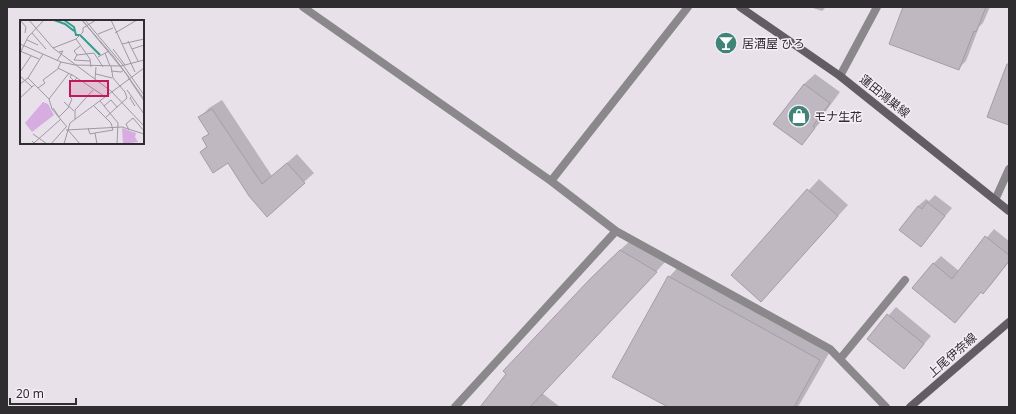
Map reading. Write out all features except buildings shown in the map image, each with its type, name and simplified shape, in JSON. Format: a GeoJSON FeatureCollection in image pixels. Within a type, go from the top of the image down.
{"type":"FeatureCollection","features":[{"type":"Feature","properties":{"kind":"main road","name":"蓮田鴻巣線"},"geometry":{"type":"LineString","coordinates":[[740,7],[840,76],[1009,211]]}},
{"type":"Feature","properties":{"kind":"main road","name":"上尾伊奈線"},"geometry":{"type":"LineString","coordinates":[[910,407],[1009,322]]}},
{"type":"Feature","properties":{"kind":"street"},"geometry":{"type":"LineString","coordinates":[[303,7],[314,10],[551,181],[616,231],[830,349],[886,407]]}},
{"type":"Feature","properties":{"kind":"street"},"geometry":{"type":"LineString","coordinates":[[551,181],[688,7]]}},
{"type":"Feature","properties":{"kind":"street"},"geometry":{"type":"LineString","coordinates":[[840,76],[877,7]]}},
{"type":"Feature","properties":{"kind":"street"},"geometry":{"type":"LineString","coordinates":[[995,200],[1009,170]]}},
{"type":"Feature","properties":{"kind":"street"},"geometry":{"type":"LineString","coordinates":[[455,407],[616,231]]}},
{"type":"Feature","properties":{"kind":"street"},"geometry":{"type":"LineString","coordinates":[[840,359],[905,280]]}},
{"type":"Feature","properties":{"kind":"place","name":"居酒屋 ひろ"},"geometry":{"type":"Point","coordinates":[726,43]}},
{"type":"Feature","properties":{"kind":"place","name":"モナ生花"},"geometry":{"type":"Point","coordinates":[799,116]}}]}
